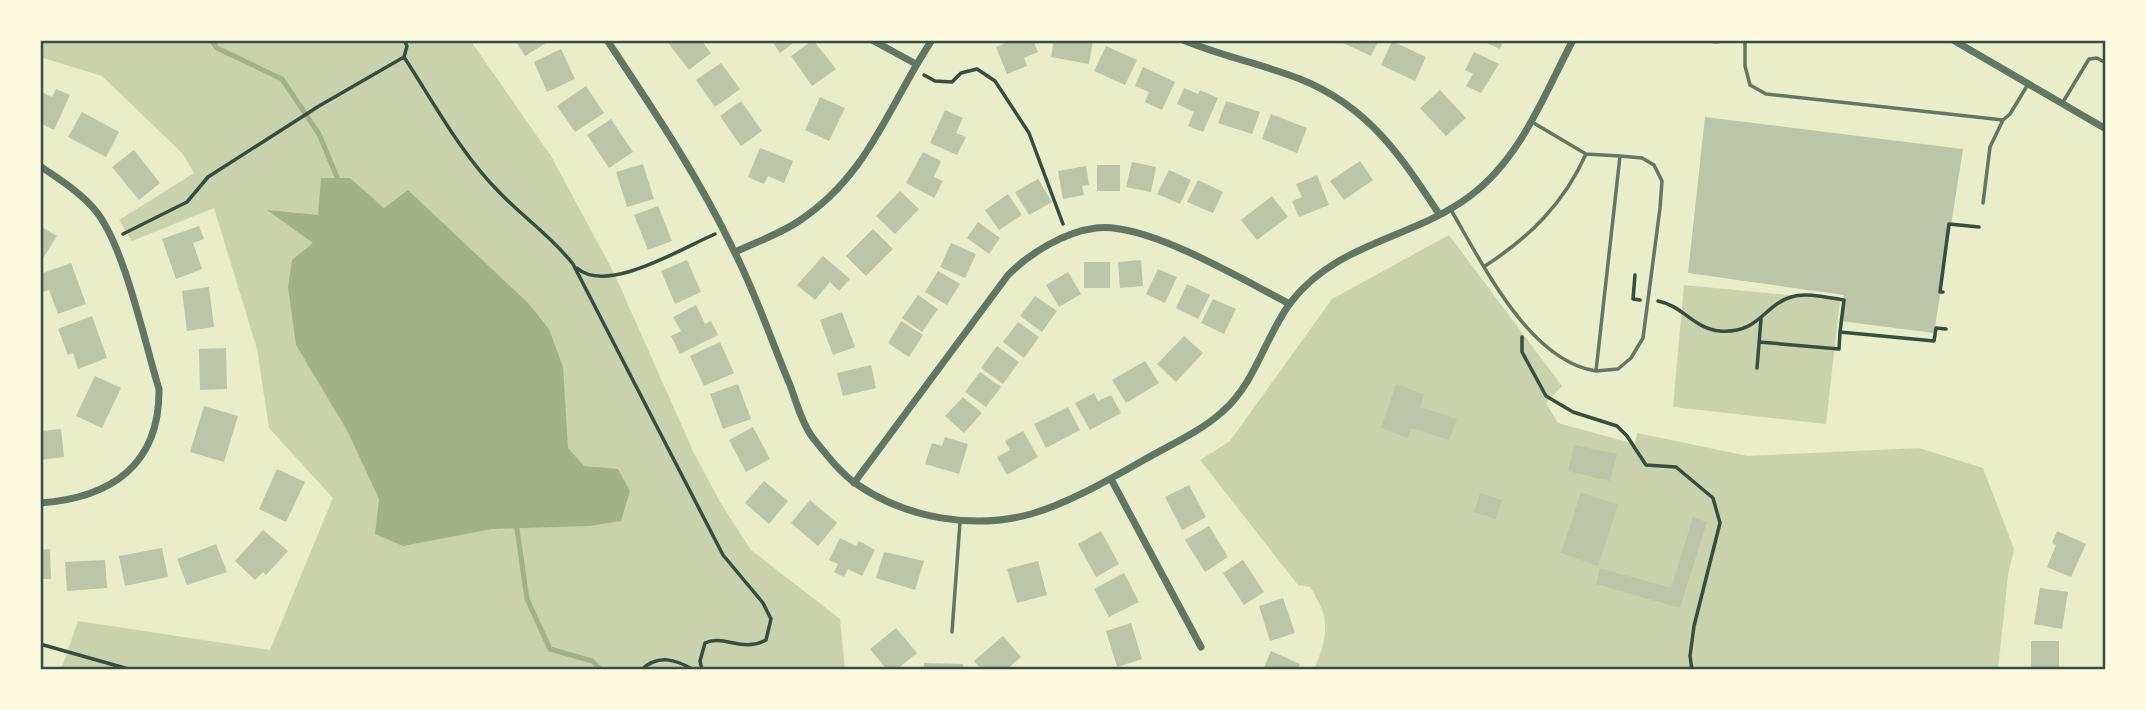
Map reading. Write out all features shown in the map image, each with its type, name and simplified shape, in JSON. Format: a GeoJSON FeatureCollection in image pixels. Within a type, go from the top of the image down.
{"type":"FeatureCollection","features":[{"type":"Feature","properties":{"kind":"street"},"geometry":{"type":"LineString","coordinates":[[607,40],[680,149],[735,252],[810,435],[854,483],[887,503],[928,515],[978,522],[1031,514],[1111,479],[1222,413],[1244,388],[1290,304],[1311,280],[1341,257],[1440,214],[1471,196],[1497,170],[1532,122],[1573,40]]}},
{"type":"Feature","properties":{"kind":"street"},"geometry":{"type":"LineString","coordinates":[[872,40],[916,64]]}},
{"type":"Feature","properties":{"kind":"street"},"geometry":{"type":"LineString","coordinates":[[735,252],[797,222],[836,191],[860,165],[880,135],[916,64],[932,40]]}},
{"type":"Feature","properties":{"kind":"street"},"geometry":{"type":"LineString","coordinates":[[1184,40],[1301,79],[1348,104],[1384,134],[1440,214]]}},
{"type":"Feature","properties":{"kind":"street"},"geometry":{"type":"LineString","coordinates":[[1953,40],[2027,86],[2106,129]]}},
{"type":"Feature","properties":{"kind":"street"},"geometry":{"type":"LineString","coordinates":[[40,166],[79,192],[97,212],[113,239],[159,389],[160,413],[153,435],[125,476],[107,488],[75,500],[40,503]]}},
{"type":"Feature","properties":{"kind":"street"},"geometry":{"type":"LineString","coordinates":[[854,483],[1008,275],[1025,258],[1067,236],[1097,228],[1142,233],[1290,304]]}},
{"type":"Feature","properties":{"kind":"street"},"geometry":{"type":"LineString","coordinates":[[1111,479],[1201,646]]}},
{"type":"Feature","properties":{"kind":"lane"},"geometry":{"type":"LineString","coordinates":[[1745,40],[1745,66],[1750,85],[1766,94],[2003,120]]}},
{"type":"Feature","properties":{"kind":"lane"},"geometry":{"type":"LineString","coordinates":[[2061,104],[2089,59],[2097,58],[2106,63]]}},
{"type":"Feature","properties":{"kind":"lane"},"geometry":{"type":"LineString","coordinates":[[1983,203],[1990,147],[2003,120],[2010,114],[2027,86]]}},
{"type":"Feature","properties":{"kind":"lane"},"geometry":{"type":"LineString","coordinates":[[1450,208],[1513,310],[1561,359],[1578,368],[1596,371],[1618,369],[1631,358],[1643,338],[1662,181],[1654,165],[1642,158],[1586,153],[1532,122]]}},
{"type":"Feature","properties":{"kind":"lane"},"geometry":{"type":"LineString","coordinates":[[1485,266],[1534,230],[1575,177],[1586,153]]}},
{"type":"Feature","properties":{"kind":"lane"},"geometry":{"type":"LineString","coordinates":[[1596,371],[1620,156]]}},
{"type":"Feature","properties":{"kind":"lane"},"geometry":{"type":"LineString","coordinates":[[952,632],[960,519]]}},
{"type":"Feature","properties":{"kind":"path"},"geometry":{"type":"LineString","coordinates":[[113,239],[187,202],[208,177],[318,106],[404,57],[407,46],[404,40]]}},
{"type":"Feature","properties":{"kind":"path"},"geometry":{"type":"LineString","coordinates":[[404,57],[481,172],[501,195],[555,241],[584,274],[593,277],[621,275],[723,230]]}},
{"type":"Feature","properties":{"kind":"path"},"geometry":{"type":"LineString","coordinates":[[916,64],[925,76],[935,81],[952,82],[961,72],[976,69],[995,81],[1029,133],[1067,236]]}},
{"type":"Feature","properties":{"kind":"path"},"geometry":{"type":"LineString","coordinates":[[1943,292],[1940,292],[1949,224],[1979,227]]}},
{"type":"Feature","properties":{"kind":"path"},"geometry":{"type":"LineString","coordinates":[[573,264],[723,555],[763,603],[771,619],[766,640],[756,646],[740,646],[712,640],[705,643],[700,661],[702,670]]}},
{"type":"Feature","properties":{"kind":"path"},"geometry":{"type":"LineString","coordinates":[[1635,275],[1633,299],[1670,303],[1689,319],[1720,331],[1736,330],[1761,319],[1789,297],[1844,300],[1839,349],[1759,342]]}},
{"type":"Feature","properties":{"kind":"path"},"geometry":{"type":"LineString","coordinates":[[1757,369],[1761,319]]}},
{"type":"Feature","properties":{"kind":"path"},"geometry":{"type":"LineString","coordinates":[[1529,328],[1522,334],[1522,352],[1546,396],[1573,412],[1617,426],[1628,436],[1646,465],[1676,467],[1713,498],[1720,523],[1694,626],[1690,656],[1692,670]]}},
{"type":"Feature","properties":{"kind":"path"},"geometry":{"type":"LineString","coordinates":[[1840,332],[1934,341],[1936,328],[1946,329]]}},
{"type":"Feature","properties":{"kind":"path"},"geometry":{"type":"LineString","coordinates":[[40,644],[132,670]]}},
{"type":"Feature","properties":{"kind":"path"},"geometry":{"type":"LineString","coordinates":[[641,670],[653,660],[662,658],[694,670]]}},
{"type":"Feature","properties":{"kind":"shaded area"},"geometry":{"type":"Polygon","coordinates":[[[40,40],[470,40],[551,156],[614,273],[693,451],[720,502],[751,550],[840,619],[845,670],[61,670],[78,621],[270,650],[333,498],[269,428],[257,349],[214,208],[132,241],[119,220],[194,173],[182,153],[102,76],[40,57],[40,40]]]}},
{"type":"Feature","properties":{"kind":"shaded area"},"geometry":{"type":"Polygon","coordinates":[[[321,178],[350,178],[384,208],[408,190],[528,303],[549,329],[563,367],[568,448],[584,466],[618,469],[630,491],[621,521],[590,526],[492,529],[403,546],[375,534],[379,499],[348,432],[296,345],[288,287],[292,260],[313,243],[267,210],[318,215],[321,178]]]}},
{"type":"Feature","properties":{"kind":"shaded area"},"geometry":{"type":"Polygon","coordinates":[[[1449,235],[1562,386],[1546,403],[1558,423],[1635,444],[1637,433],[1748,456],[1919,448],[1983,468],[2014,549],[2008,575],[1998,670],[1314,670],[1325,627],[1317,598],[1310,587],[1298,585],[1200,460],[1230,441],[1332,299],[1449,235]]]}},
{"type":"Feature","properties":{"kind":"shaded area"},"geometry":{"type":"Polygon","coordinates":[[[1684,285],[1840,300],[1826,424],[1673,407],[1684,285]]]}},
{"type":"Feature","properties":{"kind":"building"},"geometry":{"type":"Polygon","coordinates":[[[515,40],[551,40],[525,56],[515,40]]]}},
{"type":"Feature","properties":{"kind":"building"},"geometry":{"type":"Polygon","coordinates":[[[666,40],[701,40],[711,53],[689,70],[666,40]]]}},
{"type":"Feature","properties":{"kind":"building"},"geometry":{"type":"Polygon","coordinates":[[[771,40],[797,40],[780,53],[771,40]]]}},
{"type":"Feature","properties":{"kind":"building"},"geometry":{"type":"Polygon","coordinates":[[[813,40],[836,69],[812,86],[791,56],[813,40]]]}},
{"type":"Feature","properties":{"kind":"building"},"geometry":{"type":"Polygon","coordinates":[[[1013,40],[1033,40],[1038,52],[1024,58],[1027,66],[1007,74],[996,47],[1013,40]]]}},
{"type":"Feature","properties":{"kind":"building"},"geometry":{"type":"Polygon","coordinates":[[[1054,40],[1093,40],[1089,64],[1051,57],[1054,40]]]}},
{"type":"Feature","properties":{"kind":"building"},"geometry":{"type":"Polygon","coordinates":[[[1337,40],[1379,40],[1371,56],[1337,40]]]}},
{"type":"Feature","properties":{"kind":"building"},"geometry":{"type":"Polygon","coordinates":[[[1480,40],[1504,40],[1500,49],[1480,40]]]}},
{"type":"Feature","properties":{"kind":"building"},"geometry":{"type":"Polygon","coordinates":[[[1392,41],[1426,57],[1415,81],[1381,65],[1392,41]]]}},
{"type":"Feature","properties":{"kind":"building"},"geometry":{"type":"Polygon","coordinates":[[[1106,46],[1137,60],[1125,85],[1094,71],[1106,46]]]}},
{"type":"Feature","properties":{"kind":"building"},"geometry":{"type":"Polygon","coordinates":[[[561,49],[575,79],[547,92],[534,62],[561,49]]]}},
{"type":"Feature","properties":{"kind":"building"},"geometry":{"type":"Polygon","coordinates":[[[1474,52],[1499,64],[1481,93],[1466,86],[1473,74],[1465,70],[1474,52]]]}},
{"type":"Feature","properties":{"kind":"building"},"geometry":{"type":"Polygon","coordinates":[[[721,63],[740,89],[715,107],[696,80],[721,63]]]}},
{"type":"Feature","properties":{"kind":"building"},"geometry":{"type":"Polygon","coordinates":[[[1143,67],[1175,82],[1162,110],[1145,102],[1149,92],[1135,86],[1143,67]]]}},
{"type":"Feature","properties":{"kind":"building"},"geometry":{"type":"Polygon","coordinates":[[[586,86],[604,113],[575,132],[557,106],[586,86]]]}},
{"type":"Feature","properties":{"kind":"building"},"geometry":{"type":"Polygon","coordinates":[[[1184,88],[1198,94],[1200,90],[1218,98],[1203,132],[1188,126],[1194,112],[1177,104],[1184,88]]]}},
{"type":"Feature","properties":{"kind":"building"},"geometry":{"type":"Polygon","coordinates":[[[56,89],[70,95],[54,130],[40,123],[40,91],[52,97],[56,89]]]}},
{"type":"Feature","properties":{"kind":"building"},"geometry":{"type":"Polygon","coordinates":[[[1440,90],[1466,118],[1446,136],[1420,108],[1440,90]]]}},
{"type":"Feature","properties":{"kind":"building"},"geometry":{"type":"Polygon","coordinates":[[[820,97],[845,108],[829,141],[805,130],[820,97]]]}},
{"type":"Feature","properties":{"kind":"building"},"geometry":{"type":"Polygon","coordinates":[[[741,101],[762,131],[741,146],[720,116],[741,101]]]}},
{"type":"Feature","properties":{"kind":"building"},"geometry":{"type":"Polygon","coordinates":[[[1226,101],[1260,112],[1252,134],[1218,123],[1226,101]]]}},
{"type":"Feature","properties":{"kind":"building"},"geometry":{"type":"Polygon","coordinates":[[[945,110],[963,118],[956,133],[966,137],[957,155],[930,143],[945,110]]]}},
{"type":"Feature","properties":{"kind":"building"},"geometry":{"type":"Polygon","coordinates":[[[82,112],[119,132],[106,157],[68,137],[82,112]]]}},
{"type":"Feature","properties":{"kind":"building"},"geometry":{"type":"Polygon","coordinates":[[[1271,114],[1307,128],[1297,153],[1262,139],[1271,114]]]}},
{"type":"Feature","properties":{"kind":"building"},"geometry":{"type":"Polygon","coordinates":[[[1705,117],[1963,149],[1934,333],[1840,321],[1844,295],[1688,273],[1705,117]]]}},
{"type":"Feature","properties":{"kind":"building"},"geometry":{"type":"Polygon","coordinates":[[[611,119],[633,152],[609,168],[587,135],[611,119]]]}},
{"type":"Feature","properties":{"kind":"building"},"geometry":{"type":"Polygon","coordinates":[[[760,148],[793,161],[784,183],[768,176],[764,184],[748,177],[760,148]]]}},
{"type":"Feature","properties":{"kind":"building"},"geometry":{"type":"Polygon","coordinates":[[[134,150],[160,183],[139,200],[112,167],[134,150]]]}},
{"type":"Feature","properties":{"kind":"building"},"geometry":{"type":"Polygon","coordinates":[[[923,152],[941,161],[934,177],[943,181],[934,198],[906,183],[923,152]]]}},
{"type":"Feature","properties":{"kind":"building"},"geometry":{"type":"Polygon","coordinates":[[[1360,161],[1373,180],[1344,200],[1330,181],[1360,161]]]}},
{"type":"Feature","properties":{"kind":"building"},"geometry":{"type":"Polygon","coordinates":[[[1132,162],[1156,167],[1151,192],[1126,187],[1132,162]]]}},
{"type":"Feature","properties":{"kind":"building"},"geometry":{"type":"Polygon","coordinates":[[[643,164],[654,199],[627,207],[616,172],[643,164]]]}},
{"type":"Feature","properties":{"kind":"building"},"geometry":{"type":"Polygon","coordinates":[[[1097,165],[1120,165],[1120,191],[1097,191],[1097,165]]]}},
{"type":"Feature","properties":{"kind":"building"},"geometry":{"type":"Polygon","coordinates":[[[1086,166],[1089,185],[1082,186],[1084,195],[1063,199],[1058,171],[1086,166]]]}},
{"type":"Feature","properties":{"kind":"building"},"geometry":{"type":"Polygon","coordinates":[[[1169,170],[1191,180],[1180,204],[1157,194],[1169,170]]]}},
{"type":"Feature","properties":{"kind":"building"},"geometry":{"type":"Polygon","coordinates":[[[1317,175],[1329,205],[1299,217],[1292,201],[1302,197],[1296,184],[1317,175]]]}},
{"type":"Feature","properties":{"kind":"building"},"geometry":{"type":"Polygon","coordinates":[[[1038,179],[1052,202],[1029,215],[1015,192],[1038,179]]]}},
{"type":"Feature","properties":{"kind":"building"},"geometry":{"type":"Polygon","coordinates":[[[1198,180],[1223,192],[1213,213],[1187,202],[1198,180]]]}},
{"type":"Feature","properties":{"kind":"building"},"geometry":{"type":"Polygon","coordinates":[[[900,191],[919,209],[895,234],[876,216],[900,191]]]}},
{"type":"Feature","properties":{"kind":"building"},"geometry":{"type":"Polygon","coordinates":[[[1008,194],[1022,215],[999,230],[985,210],[1008,194]]]}},
{"type":"Feature","properties":{"kind":"building"},"geometry":{"type":"Polygon","coordinates":[[[1272,196],[1288,217],[1257,240],[1241,220],[1272,196]]]}},
{"type":"Feature","properties":{"kind":"building"},"geometry":{"type":"Polygon","coordinates":[[[658,206],[672,241],[648,250],[634,215],[658,206]]]}},
{"type":"Feature","properties":{"kind":"building"},"geometry":{"type":"Polygon","coordinates":[[[978,222],[1000,238],[989,254],[967,238],[978,222]]]}},
{"type":"Feature","properties":{"kind":"building"},"geometry":{"type":"Polygon","coordinates":[[[40,226],[57,236],[40,263],[40,226]]]}},
{"type":"Feature","properties":{"kind":"building"},"geometry":{"type":"Polygon","coordinates":[[[199,226],[204,239],[193,243],[202,269],[176,279],[162,239],[199,226]]]}},
{"type":"Feature","properties":{"kind":"building"},"geometry":{"type":"Polygon","coordinates":[[[873,229],[893,249],[866,276],[846,256],[873,229]]]}},
{"type":"Feature","properties":{"kind":"building"},"geometry":{"type":"Polygon","coordinates":[[[951,243],[976,254],[965,278],[940,267],[951,243]]]}},
{"type":"Feature","properties":{"kind":"building"},"geometry":{"type":"Polygon","coordinates":[[[823,256],[850,279],[839,291],[830,282],[815,300],[797,285],[823,256]]]}},
{"type":"Feature","properties":{"kind":"building"},"geometry":{"type":"Polygon","coordinates":[[[687,260],[701,292],[675,304],[661,271],[687,260]]]}},
{"type":"Feature","properties":{"kind":"building"},"geometry":{"type":"Polygon","coordinates":[[[1141,260],[1143,286],[1120,288],[1118,262],[1141,260]]]}},
{"type":"Feature","properties":{"kind":"building"},"geometry":{"type":"Polygon","coordinates":[[[1084,262],[1110,262],[1110,288],[1084,288],[1084,262]]]}},
{"type":"Feature","properties":{"kind":"building"},"geometry":{"type":"Polygon","coordinates":[[[71,263],[86,304],[58,314],[49,290],[42,292],[40,274],[71,263]]]}},
{"type":"Feature","properties":{"kind":"building"},"geometry":{"type":"Polygon","coordinates":[[[1158,269],[1177,277],[1165,303],[1146,294],[1158,269]]]}},
{"type":"Feature","properties":{"kind":"building"},"geometry":{"type":"Polygon","coordinates":[[[938,271],[960,284],[947,305],[925,292],[938,271]]]}},
{"type":"Feature","properties":{"kind":"building"},"geometry":{"type":"Polygon","coordinates":[[[1068,272],[1081,294],[1059,307],[1046,285],[1068,272]]]}},
{"type":"Feature","properties":{"kind":"building"},"geometry":{"type":"Polygon","coordinates":[[[1187,284],[1210,295],[1198,319],[1176,308],[1187,284]]]}},
{"type":"Feature","properties":{"kind":"building"},"geometry":{"type":"Polygon","coordinates":[[[209,287],[214,327],[187,331],[182,291],[209,287]]]}},
{"type":"Feature","properties":{"kind":"building"},"geometry":{"type":"Polygon","coordinates":[[[918,295],[938,309],[922,332],[902,318],[918,295]]]}},
{"type":"Feature","properties":{"kind":"building"},"geometry":{"type":"Polygon","coordinates":[[[1035,296],[1057,311],[1042,332],[1020,316],[1035,296]]]}},
{"type":"Feature","properties":{"kind":"building"},"geometry":{"type":"Polygon","coordinates":[[[1213,299],[1236,309],[1224,334],[1201,323],[1213,299]]]}},
{"type":"Feature","properties":{"kind":"building"},"geometry":{"type":"Polygon","coordinates":[[[696,305],[705,324],[711,321],[718,335],[680,354],[671,336],[681,331],[673,317],[696,305]]]}},
{"type":"Feature","properties":{"kind":"building"},"geometry":{"type":"Polygon","coordinates":[[[842,312],[855,347],[833,355],[820,320],[842,312]]]}},
{"type":"Feature","properties":{"kind":"building"},"geometry":{"type":"Polygon","coordinates":[[[92,316],[107,358],[78,369],[73,353],[68,355],[58,329],[92,316]]]}},
{"type":"Feature","properties":{"kind":"building"},"geometry":{"type":"Polygon","coordinates":[[[901,321],[923,335],[909,357],[888,343],[901,321]]]}},
{"type":"Feature","properties":{"kind":"building"},"geometry":{"type":"Polygon","coordinates":[[[1018,322],[1039,337],[1024,358],[1003,342],[1018,322]]]}},
{"type":"Feature","properties":{"kind":"building"},"geometry":{"type":"Polygon","coordinates":[[[1184,336],[1203,353],[1176,382],[1157,364],[1184,336]]]}},
{"type":"Feature","properties":{"kind":"building"},"geometry":{"type":"Polygon","coordinates":[[[720,342],[734,373],[704,386],[690,356],[720,342]]]}},
{"type":"Feature","properties":{"kind":"building"},"geometry":{"type":"Polygon","coordinates":[[[997,346],[1019,362],[1003,384],[981,368],[997,346]]]}},
{"type":"Feature","properties":{"kind":"building"},"geometry":{"type":"Polygon","coordinates":[[[226,348],[227,389],[200,390],[199,349],[226,348]]]}},
{"type":"Feature","properties":{"kind":"building"},"geometry":{"type":"Polygon","coordinates":[[[1145,361],[1159,383],[1126,403],[1112,380],[1145,361]]]}},
{"type":"Feature","properties":{"kind":"building"},"geometry":{"type":"Polygon","coordinates":[[[871,365],[876,388],[843,396],[837,373],[871,365]]]}},
{"type":"Feature","properties":{"kind":"building"},"geometry":{"type":"Polygon","coordinates":[[[980,372],[1001,387],[986,407],[965,392],[980,372]]]}},
{"type":"Feature","properties":{"kind":"building"},"geometry":{"type":"Polygon","coordinates":[[[95,376],[121,388],[102,428],[76,416],[95,376]]]}},
{"type":"Feature","properties":{"kind":"building"},"geometry":{"type":"Polygon","coordinates":[[[738,384],[751,419],[723,429],[710,394],[738,384]]]}},
{"type":"Feature","properties":{"kind":"building"},"geometry":{"type":"Polygon","coordinates":[[[1396,384],[1424,394],[1420,407],[1457,419],[1449,440],[1411,428],[1408,438],[1381,428],[1396,384]]]}},
{"type":"Feature","properties":{"kind":"building"},"geometry":{"type":"Polygon","coordinates":[[[1094,393],[1098,401],[1111,395],[1121,413],[1090,430],[1075,403],[1094,393]]]}},
{"type":"Feature","properties":{"kind":"building"},"geometry":{"type":"Polygon","coordinates":[[[963,397],[982,413],[964,433],[945,416],[963,397]]]}},
{"type":"Feature","properties":{"kind":"building"},"geometry":{"type":"Polygon","coordinates":[[[204,406],[238,416],[224,462],[190,452],[204,406]]]}},
{"type":"Feature","properties":{"kind":"building"},"geometry":{"type":"Polygon","coordinates":[[[1068,407],[1080,430],[1046,448],[1034,424],[1068,407]]]}},
{"type":"Feature","properties":{"kind":"building"},"geometry":{"type":"Polygon","coordinates":[[[753,427],[770,459],[746,472],[729,440],[753,427]]]}},
{"type":"Feature","properties":{"kind":"building"},"geometry":{"type":"Polygon","coordinates":[[[61,429],[64,457],[40,460],[40,431],[61,429]]]}},
{"type":"Feature","properties":{"kind":"building"},"geometry":{"type":"Polygon","coordinates":[[[1023,431],[1038,457],[1007,475],[997,457],[1010,450],[1005,441],[1023,431]]]}},
{"type":"Feature","properties":{"kind":"building"},"geometry":{"type":"Polygon","coordinates":[[[945,437],[968,444],[959,474],[925,464],[932,443],[942,446],[945,437]]]}},
{"type":"Feature","properties":{"kind":"building"},"geometry":{"type":"Polygon","coordinates":[[[1574,445],[1617,454],[1610,481],[1568,471],[1574,445]]]}},
{"type":"Feature","properties":{"kind":"building"},"geometry":{"type":"Polygon","coordinates":[[[277,469],[305,482],[286,522],[259,509],[277,469]]]}},
{"type":"Feature","properties":{"kind":"building"},"geometry":{"type":"Polygon","coordinates":[[[764,481],[788,501],[769,524],[745,503],[764,481]]]}},
{"type":"Feature","properties":{"kind":"building"},"geometry":{"type":"Polygon","coordinates":[[[1189,485],[1206,517],[1182,530],[1165,497],[1189,485]]]}},
{"type":"Feature","properties":{"kind":"building"},"geometry":{"type":"Polygon","coordinates":[[[1581,492],[1618,505],[1598,566],[1561,553],[1581,492]]]}},
{"type":"Feature","properties":{"kind":"building"},"geometry":{"type":"Polygon","coordinates":[[[1480,493],[1502,500],[1496,519],[1474,512],[1480,493]]]}},
{"type":"Feature","properties":{"kind":"building"},"geometry":{"type":"Polygon","coordinates":[[[810,500],[837,523],[818,546],[791,523],[810,500]]]}},
{"type":"Feature","properties":{"kind":"building"},"geometry":{"type":"Polygon","coordinates":[[[1693,517],[1707,522],[1680,608],[1596,584],[1600,568],[1671,588],[1693,517]]]}},
{"type":"Feature","properties":{"kind":"building"},"geometry":{"type":"Polygon","coordinates":[[[1209,526],[1228,557],[1205,572],[1185,540],[1209,526]]]}},
{"type":"Feature","properties":{"kind":"building"},"geometry":{"type":"Polygon","coordinates":[[[263,530],[288,551],[266,575],[263,572],[255,580],[235,561],[263,530]]]}},
{"type":"Feature","properties":{"kind":"building"},"geometry":{"type":"Polygon","coordinates":[[[1101,531],[1119,564],[1096,577],[1078,544],[1101,531]]]}},
{"type":"Feature","properties":{"kind":"building"},"geometry":{"type":"Polygon","coordinates":[[[2057,531],[2086,544],[2071,577],[2047,567],[2056,545],[2052,543],[2057,531]]]}},
{"type":"Feature","properties":{"kind":"building"},"geometry":{"type":"Polygon","coordinates":[[[840,538],[856,546],[859,541],[875,550],[862,576],[848,569],[844,577],[834,572],[838,564],[829,560],[840,538]]]}},
{"type":"Feature","properties":{"kind":"building"},"geometry":{"type":"Polygon","coordinates":[[[216,544],[227,572],[187,585],[177,559],[216,544]]]}},
{"type":"Feature","properties":{"kind":"building"},"geometry":{"type":"Polygon","coordinates":[[[162,548],[168,577],[125,586],[119,556],[162,548]]]}},
{"type":"Feature","properties":{"kind":"building"},"geometry":{"type":"Polygon","coordinates":[[[50,549],[51,579],[40,579],[40,550],[50,549]]]}},
{"type":"Feature","properties":{"kind":"building"},"geometry":{"type":"Polygon","coordinates":[[[884,552],[924,561],[915,590],[876,578],[884,552]]]}},
{"type":"Feature","properties":{"kind":"building"},"geometry":{"type":"Polygon","coordinates":[[[105,560],[107,588],[67,591],[65,562],[105,560]]]}},
{"type":"Feature","properties":{"kind":"building"},"geometry":{"type":"Polygon","coordinates":[[[1243,560],[1264,592],[1244,605],[1223,573],[1243,560]]]}},
{"type":"Feature","properties":{"kind":"building"},"geometry":{"type":"Polygon","coordinates":[[[1038,561],[1047,595],[1017,603],[1007,569],[1038,561]]]}},
{"type":"Feature","properties":{"kind":"building"},"geometry":{"type":"Polygon","coordinates":[[[1124,573],[1139,602],[1109,617],[1094,589],[1124,573]]]}},
{"type":"Feature","properties":{"kind":"building"},"geometry":{"type":"Polygon","coordinates":[[[2040,588],[2068,592],[2062,629],[2034,624],[2040,588]]]}},
{"type":"Feature","properties":{"kind":"building"},"geometry":{"type":"Polygon","coordinates":[[[1283,598],[1295,633],[1270,641],[1259,606],[1283,598]]]}},
{"type":"Feature","properties":{"kind":"building"},"geometry":{"type":"Polygon","coordinates":[[[1131,623],[1142,659],[1117,667],[1106,631],[1131,623]]]}},
{"type":"Feature","properties":{"kind":"building"},"geometry":{"type":"Polygon","coordinates":[[[896,628],[917,653],[896,670],[887,670],[870,649],[896,628]]]}},
{"type":"Feature","properties":{"kind":"building"},"geometry":{"type":"Polygon","coordinates":[[[1003,636],[1021,657],[1006,670],[982,670],[974,661],[1003,636]]]}},
{"type":"Feature","properties":{"kind":"building"},"geometry":{"type":"Polygon","coordinates":[[[2031,641],[2059,641],[2059,670],[2031,670],[2031,641]]]}},
{"type":"Feature","properties":{"kind":"building"},"geometry":{"type":"Polygon","coordinates":[[[1271,651],[1300,664],[1298,670],[1263,670],[1271,651]]]}},
{"type":"Feature","properties":{"kind":"building"},"geometry":{"type":"Polygon","coordinates":[[[924,663],[963,664],[963,670],[924,670],[924,663]]]}},
{"type":"Feature","properties":{"kind":"waterway"},"geometry":{"type":"LineString","coordinates":[[211,40],[217,48],[282,79],[319,134],[339,182]]}},
{"type":"Feature","properties":{"kind":"waterway"},"geometry":{"type":"LineString","coordinates":[[516,522],[527,599],[550,649],[592,661],[601,670]]}}]}
